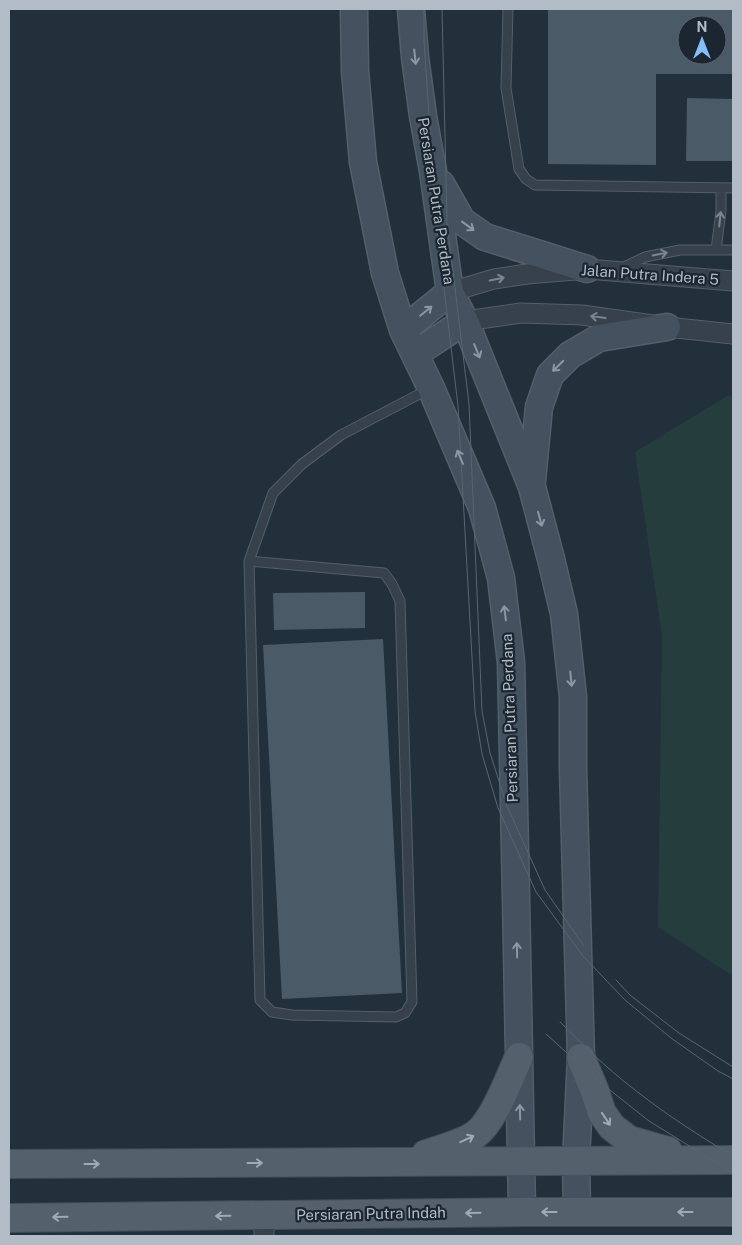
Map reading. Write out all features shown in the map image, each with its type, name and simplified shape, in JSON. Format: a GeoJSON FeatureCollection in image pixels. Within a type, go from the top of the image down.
{"type":"FeatureCollection","features":[{"type":"Feature","properties":{"kind":"main road","name":"Persiaran Putra Perdana"},"geometry":{"type":"LineString","coordinates":[[354,9],[355,71],[362,162],[385,273],[403,330],[431,388],[482,508],[501,578],[511,662],[522,1212]]}},
{"type":"Feature","properties":{"kind":"main road","name":"Persiaran Putra Perdana"},"geometry":{"type":"LineString","coordinates":[[411,9],[423,116],[433,171],[450,292],[465,321],[532,487],[564,614],[573,696],[573,768],[581,1058],[576,1160],[577,1212]]}},
{"type":"Feature","properties":{"kind":"main road"},"geometry":{"type":"LineString","coordinates":[[433,171],[462,221],[485,237],[587,269]]}},
{"type":"Feature","properties":{"kind":"main road"},"geometry":{"type":"LineString","coordinates":[[403,330],[450,292]]}},
{"type":"Feature","properties":{"kind":"main road"},"geometry":{"type":"LineString","coordinates":[[415,354],[465,321]]}},
{"type":"Feature","properties":{"kind":"main road"},"geometry":{"type":"LineString","coordinates":[[532,487],[538,407],[550,375],[570,355],[599,338],[667,327]]}},
{"type":"Feature","properties":{"kind":"main road"},"geometry":{"type":"LineString","coordinates":[[405,1162],[476,1135],[491,1118],[519,1057]]}},
{"type":"Feature","properties":{"kind":"main road"},"geometry":{"type":"LineString","coordinates":[[581,1058],[602,1113],[612,1127],[629,1140],[699,1160]]}},
{"type":"Feature","properties":{"kind":"main road"},"geometry":{"type":"LineString","coordinates":[[9,1164],[733,1160]]}},
{"type":"Feature","properties":{"kind":"main road","name":"Persiaran Putra Indah"},"geometry":{"type":"LineString","coordinates":[[9,1218],[264,1226],[522,1212],[733,1212]]}},
{"type":"Feature","properties":{"kind":"street","name":"Jalan Putra Indera 5"},"geometry":{"type":"LineString","coordinates":[[450,292],[494,279],[587,269],[733,281]]}},
{"type":"Feature","properties":{"kind":"street"},"geometry":{"type":"LineString","coordinates":[[465,321],[520,313],[582,315],[733,334]]}},
{"type":"Feature","properties":{"kind":"lane"},"geometry":{"type":"LineString","coordinates":[[508,9],[506,88],[519,169],[526,179],[536,185],[733,188]]}},
{"type":"Feature","properties":{"kind":"lane"},"geometry":{"type":"LineString","coordinates":[[716,250],[721,211],[721,188]]}},
{"type":"Feature","properties":{"kind":"lane"},"geometry":{"type":"LineString","coordinates":[[615,272],[645,257],[680,250],[733,250]]}},
{"type":"Feature","properties":{"kind":"lane"},"geometry":{"type":"LineString","coordinates":[[249,562],[384,573],[400,601],[412,1002],[405,1013],[396,1017],[292,1016],[272,1012],[260,1000],[249,562],[273,493],[302,464],[342,435],[431,388]]}},
{"type":"Feature","properties":{"kind":"green space"},"geometry":{"type":"Polygon","coordinates":[[[729,395],[733,398],[733,976],[658,927],[662,636],[635,452],[729,395]]]}},
{"type":"Feature","properties":{"kind":"building"},"geometry":{"type":"Polygon","coordinates":[[[548,9],[733,9],[733,74],[656,74],[656,165],[548,164],[548,9]]]}},
{"type":"Feature","properties":{"kind":"building"},"geometry":{"type":"Polygon","coordinates":[[[687,98],[733,99],[733,161],[686,161],[687,98]]]}},
{"type":"Feature","properties":{"kind":"building"},"geometry":{"type":"Polygon","coordinates":[[[365,592],[365,628],[274,630],[273,593],[365,592]]]}},
{"type":"Feature","properties":{"kind":"building"},"geometry":{"type":"Polygon","coordinates":[[[383,639],[402,993],[282,999],[263,645],[383,639]]]}},
{"type":"Feature","properties":{"kind":"tram line"},"geometry":{"type":"LineString","coordinates":[[424,9],[424,40],[436,221],[458,406],[475,711],[482,754],[498,808],[536,892],[583,956],[625,1000],[671,1038],[718,1071],[733,1079]]}},
{"type":"Feature","properties":{"kind":"tram line"},"geometry":{"type":"LineString","coordinates":[[442,9],[447,222],[469,404],[482,711],[490,753],[507,806],[545,890],[584,946]]}},
{"type":"Feature","properties":{"kind":"tram line"},"geometry":{"type":"LineString","coordinates":[[616,980],[630,995],[679,1033],[733,1067]]}},
{"type":"Feature","properties":{"kind":"tram line"},"geometry":{"type":"LineString","coordinates":[[560,1022],[601,1062],[637,1092],[733,1156]]}},
{"type":"Feature","properties":{"kind":"tram line"},"geometry":{"type":"LineString","coordinates":[[546,1034],[596,1079],[649,1121],[733,1173]]}}]}
